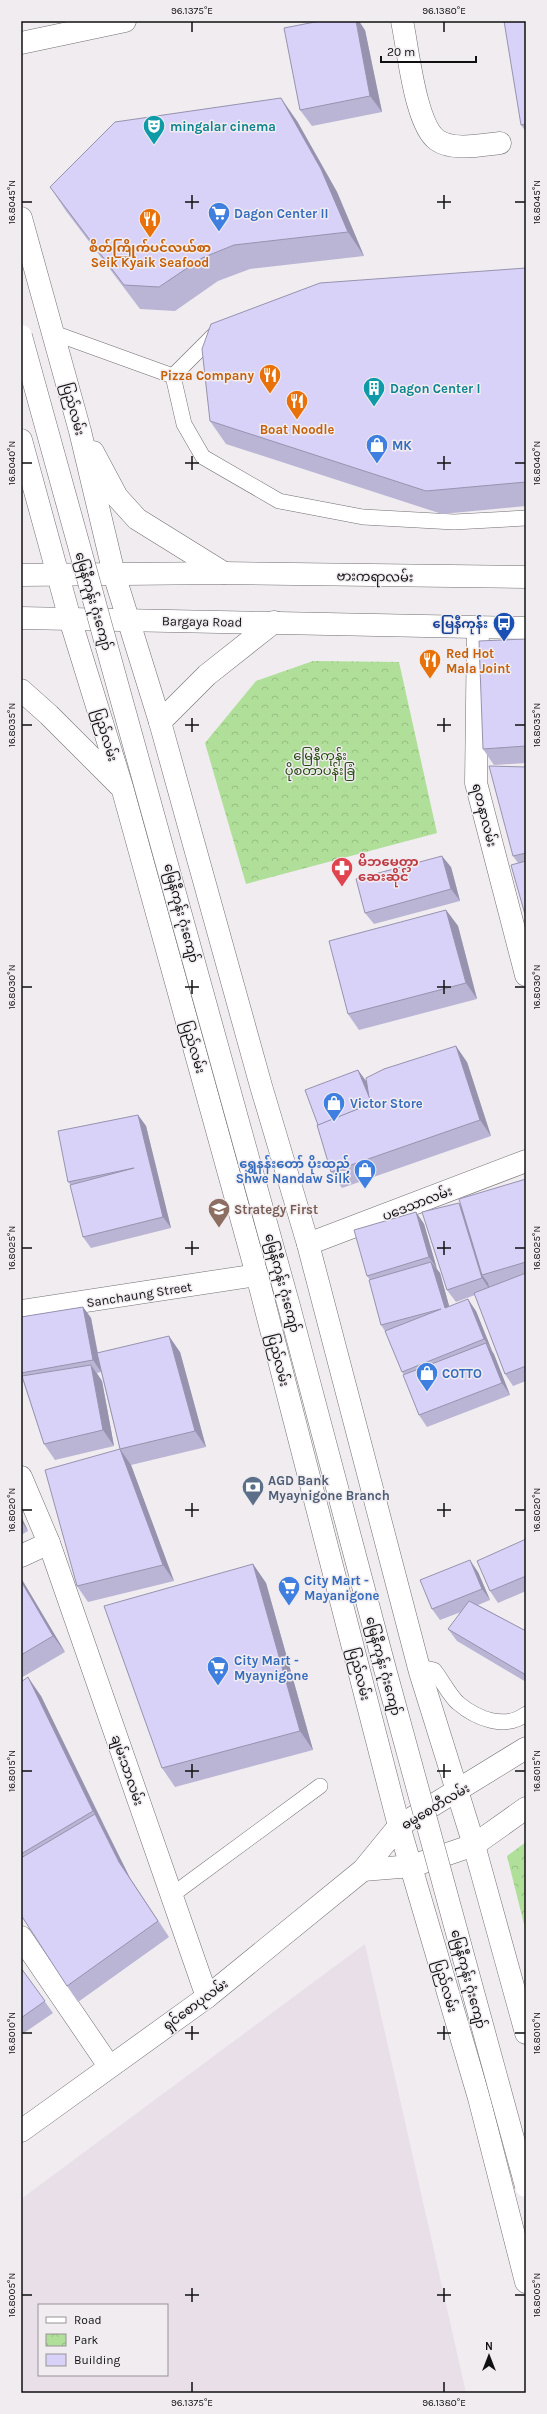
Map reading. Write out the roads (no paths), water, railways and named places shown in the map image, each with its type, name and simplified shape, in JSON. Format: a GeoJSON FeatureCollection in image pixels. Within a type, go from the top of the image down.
{"type":"FeatureCollection","features":[{"type":"Feature","properties":{"kind":"main road"},"geometry":{"type":"LineString","coordinates":[[21,43],[125,21]]}},
{"type":"Feature","properties":{"kind":"main road"},"geometry":{"type":"LineString","coordinates":[[402,21],[421,117],[437,140],[462,147],[500,143]]}},
{"type":"Feature","properties":{"kind":"main road","name":"ပြည်လမ်း"},"geometry":{"type":"LineString","coordinates":[[21,218],[80,430],[114,574],[130,619],[160,722],[261,1086],[308,1244],[420,1672],[456,1793],[474,1845],[526,2033]]}},
{"type":"Feature","properties":{"kind":"main road","name":"မြေနီကုန်း ဂုံးကျော်"},"geometry":{"type":"LineString","coordinates":[[21,336],[279,1268],[385,1670],[526,2186]]}},
{"type":"Feature","properties":{"kind":"main road"},"geometry":{"type":"LineString","coordinates":[[80,430],[117,497],[137,519],[224,573]]}},
{"type":"Feature","properties":{"kind":"main road","name":"ပြည်လမ်း"},"geometry":{"type":"LineString","coordinates":[[21,440],[70,619],[122,787],[257,1276],[399,1826],[479,2098],[526,2282]]}},
{"type":"Feature","properties":{"kind":"main road","name":"ဗားကရာလမ်း"},"geometry":{"type":"LineString","coordinates":[[21,574],[224,573],[526,577]]}},
{"type":"Feature","properties":{"kind":"main road"},"geometry":{"type":"LineString","coordinates":[[21,618],[130,619]]}},
{"type":"Feature","properties":{"kind":"main road","name":"Bargaya Road"},"geometry":{"type":"LineString","coordinates":[[130,619],[274,622]]}},
{"type":"Feature","properties":{"kind":"main road"},"geometry":{"type":"LineString","coordinates":[[160,722],[207,675],[274,622],[304,625],[526,628]]}},
{"type":"Feature","properties":{"kind":"main road","name":"ရတနာလမ်း"},"geometry":{"type":"LineString","coordinates":[[478,627],[476,783],[526,975]]}},
{"type":"Feature","properties":{"kind":"main road"},"geometry":{"type":"LineString","coordinates":[[21,690],[50,715],[122,787]]}},
{"type":"Feature","properties":{"kind":"main road","name":"ပဒေသာလမ်း"},"geometry":{"type":"LineString","coordinates":[[308,1244],[526,1161]]}},
{"type":"Feature","properties":{"kind":"main road","name":"Sanchaung Street"},"geometry":{"type":"LineString","coordinates":[[21,1311],[257,1276]]}},
{"type":"Feature","properties":{"kind":"main road","name":"ချမ်းသာလမ်း"},"geometry":{"type":"LineString","coordinates":[[21,1477],[49,1543],[207,1997]]}},
{"type":"Feature","properties":{"kind":"main road"},"geometry":{"type":"LineString","coordinates":[[21,1556],[49,1543]]}},
{"type":"Feature","properties":{"kind":"main road","name":"ဓမ္မစေတီလမ်း"},"geometry":{"type":"LineString","coordinates":[[363,1870],[399,1826],[456,1793],[526,1748]]}},
{"type":"Feature","properties":{"kind":"main road"},"geometry":{"type":"LineString","coordinates":[[363,1870],[412,1866],[474,1845],[526,1808]]}},
{"type":"Feature","properties":{"kind":"main road","name":"ရှင်စောပုလမ်း"},"geometry":{"type":"LineString","coordinates":[[21,2131],[109,2066],[207,1997],[363,1870]]}},
{"type":"Feature","properties":{"kind":"main road"},"geometry":{"type":"LineString","coordinates":[[21,1937],[109,2066]]}},
{"type":"Feature","properties":{"kind":"lane"},"geometry":{"type":"LineString","coordinates":[[173,376],[216,332],[229,326]]}},
{"type":"Feature","properties":{"kind":"lane"},"geometry":{"type":"LineString","coordinates":[[54,333],[173,376]]}},
{"type":"Feature","properties":{"kind":"lane"},"geometry":{"type":"LineString","coordinates":[[173,376],[184,424],[203,457],[279,501],[363,517],[454,522],[526,518]]}},
{"type":"Feature","properties":{"kind":"lane"},"geometry":{"type":"LineString","coordinates":[[420,1672],[425,1668],[434,1670],[458,1702],[487,1721],[517,1721],[526,1714]]}},
{"type":"Feature","properties":{"kind":"lane"},"geometry":{"type":"LineString","coordinates":[[172,1896],[320,1786]]}},
{"type":"Feature","properties":{"kind":"place","name":"mingalar cinema"},"geometry":{"type":"Point","coordinates":[154,146]}},
{"type":"Feature","properties":{"kind":"place","name":"Dagon Center II"},"geometry":{"type":"Point","coordinates":[219,232]}},
{"type":"Feature","properties":{"kind":"place","name":"စိတ်ကြိုက်ပင်လယ်စာ Seik Kyaik Seafood"},"geometry":{"type":"Point","coordinates":[150,238]}},
{"type":"Feature","properties":{"kind":"place","name":"Pizza Company"},"geometry":{"type":"Point","coordinates":[270,394]}},
{"type":"Feature","properties":{"kind":"place","name":"Dagon Center I"},"geometry":{"type":"Point","coordinates":[374,408]}},
{"type":"Feature","properties":{"kind":"place","name":"Boat Noodle"},"geometry":{"type":"Point","coordinates":[297,420]}},
{"type":"Feature","properties":{"kind":"place","name":"MK"},"geometry":{"type":"Point","coordinates":[377,464]}},
{"type":"Feature","properties":{"kind":"place","name":"မြေနီကုန်း"},"geometry":{"type":"Point","coordinates":[504,642]}},
{"type":"Feature","properties":{"kind":"place","name":"Red Hot Mala Joint"},"geometry":{"type":"Point","coordinates":[430,680]}},
{"type":"Feature","properties":{"kind":"place","name":"မိဘမေတ္တာ ဆေးဆိုင်"},"geometry":{"type":"Point","coordinates":[342,888]}},
{"type":"Feature","properties":{"kind":"place","name":"Victor Store"},"geometry":{"type":"Point","coordinates":[334,1122]}},
{"type":"Feature","properties":{"kind":"place","name":"ရွှေနန်းတော် ပိုးထည် Shwe Nandaw Silk"},"geometry":{"type":"Point","coordinates":[365,1190]}},
{"type":"Feature","properties":{"kind":"place","name":"Strategy First"},"geometry":{"type":"Point","coordinates":[219,1228]}},
{"type":"Feature","properties":{"kind":"place","name":"COTTO"},"geometry":{"type":"Point","coordinates":[427,1392]}},
{"type":"Feature","properties":{"kind":"place","name":"AGD Bank Myaynigone Branch"},"geometry":{"type":"Point","coordinates":[253,1506]}},
{"type":"Feature","properties":{"kind":"place","name":"City Mart - Mayanigone"},"geometry":{"type":"Point","coordinates":[289,1606]}},
{"type":"Feature","properties":{"kind":"place","name":"City Mart - Myaynigone"},"geometry":{"type":"Point","coordinates":[218,1686]}},
{"type":"Feature","properties":{"kind":"park label","name":"မြေနီကုန်း ပိုစတာပန်းခြံ"},"geometry":{"type":"Point","coordinates":[320,762]}}]}
